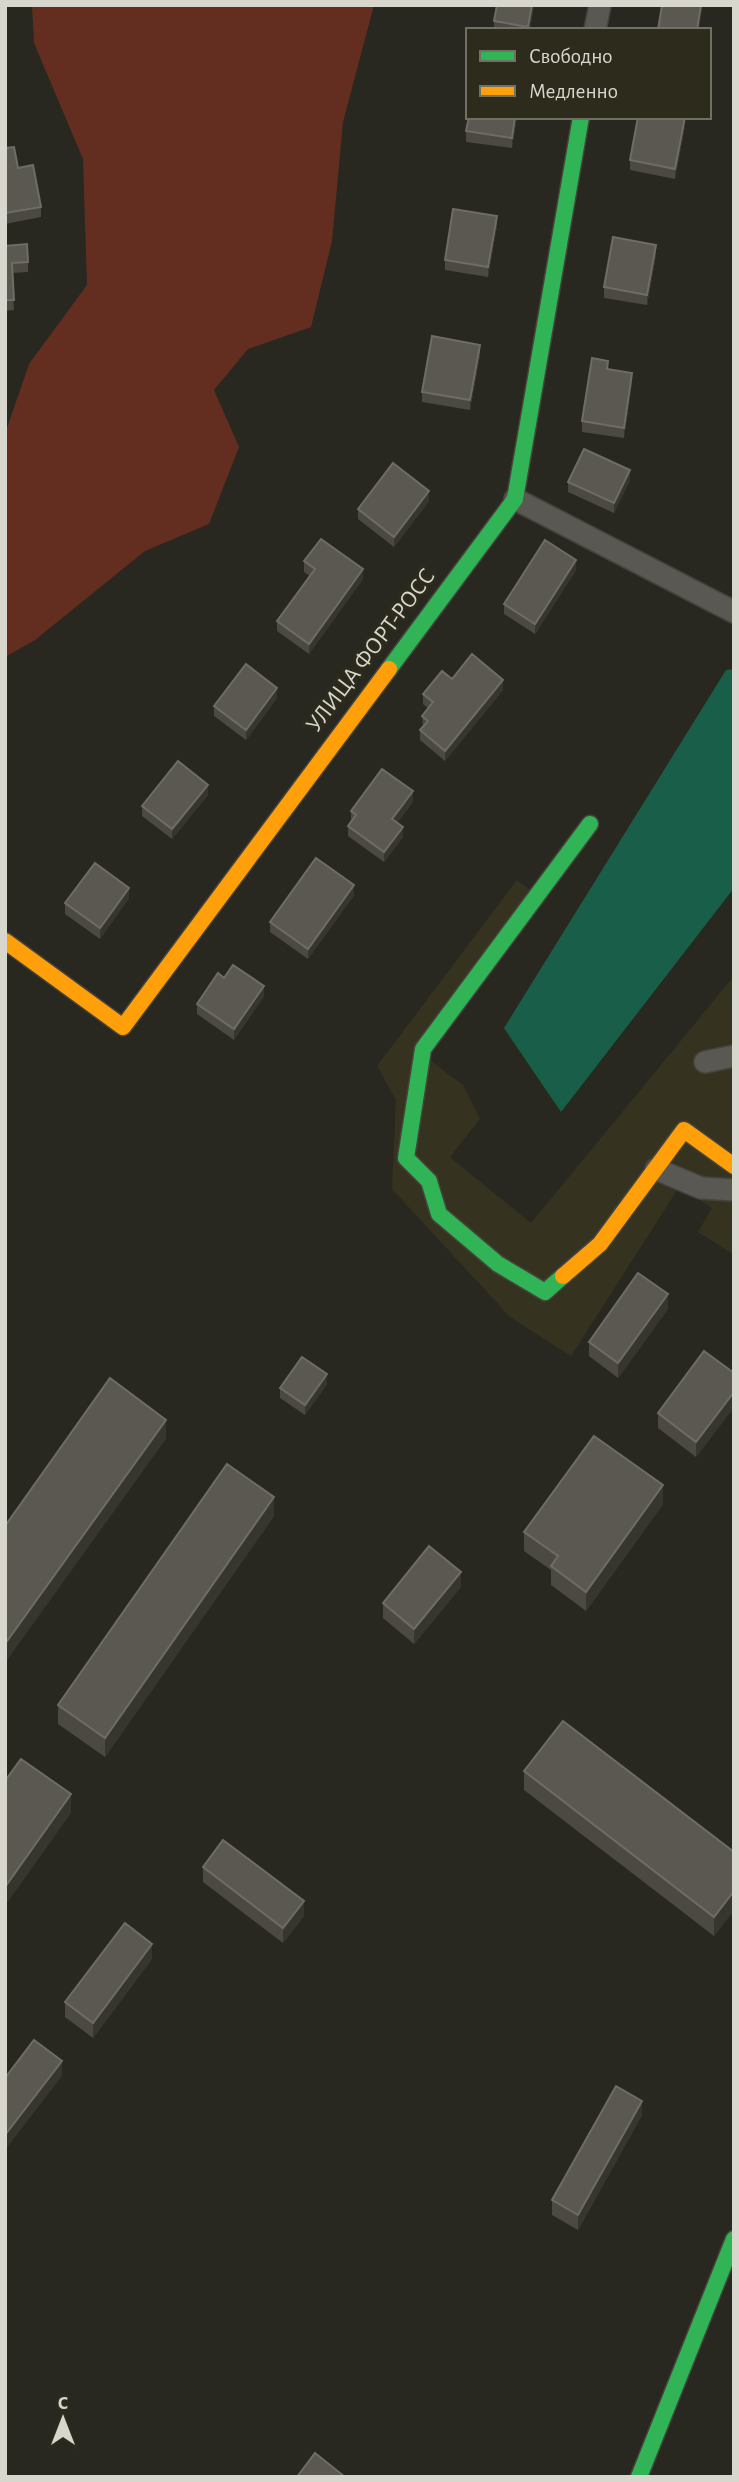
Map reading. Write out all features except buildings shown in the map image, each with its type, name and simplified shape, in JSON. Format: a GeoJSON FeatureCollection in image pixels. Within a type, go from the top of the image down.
{"type":"FeatureCollection","features":[{"type":"Feature","properties":{"kind":"street"},"geometry":{"type":"LineString","coordinates":[[595,28],[600,5]]}},
{"type":"Feature","properties":{"kind":"street","name":"УЛИЦА ФОРТ-РОСС"},"geometry":{"type":"LineString","coordinates":[[5,942],[123,1027],[515,499],[580,119]]}},
{"type":"Feature","properties":{"kind":"street"},"geometry":{"type":"LineString","coordinates":[[515,499],[734,612]]}},
{"type":"Feature","properties":{"kind":"street"},"geometry":{"type":"LineString","coordinates":[[590,824],[423,1049],[406,1158],[429,1181],[439,1214],[498,1264],[545,1292],[600,1244],[684,1130],[734,1166]]}},
{"type":"Feature","properties":{"kind":"street"},"geometry":{"type":"LineString","coordinates":[[705,1062],[734,1056]]}},
{"type":"Feature","properties":{"kind":"street"},"geometry":{"type":"LineString","coordinates":[[656,1169],[701,1188],[734,1190]]}},
{"type":"Feature","properties":{"kind":"street"},"geometry":{"type":"LineString","coordinates":[[639,2477],[734,2239]]}},
{"type":"Feature","properties":{"kind":"shaded area"},"geometry":{"type":"Polygon","coordinates":[[[32,5],[374,5],[343,122],[332,241],[311,327],[248,349],[214,390],[239,447],[209,524],[145,551],[35,640],[5,657],[5,434],[29,364],[87,285],[83,159],[34,43],[32,5]]]}},
{"type":"Feature","properties":{"kind":"shaded area"},"geometry":{"type":"Polygon","coordinates":[[[734,669],[734,888],[561,1112],[504,1028],[726,670],[734,669]]]}},
{"type":"Feature","properties":{"kind":"shaded area"},"geometry":{"type":"Polygon","coordinates":[[[517,880],[540,898],[423,1055],[463,1085],[480,1119],[450,1157],[531,1223],[734,976],[734,1255],[698,1232],[712,1208],[679,1187],[571,1356],[510,1317],[392,1189],[396,1100],[377,1066],[517,880]]]}},
{"type":"Feature","properties":{"kind":"traffic: fast"},"geometry":{"type":"LineString","coordinates":[[389,669],[515,499],[581,119]]}},
{"type":"Feature","properties":{"kind":"traffic: fast"},"geometry":{"type":"LineString","coordinates":[[563,1276],[545,1292],[498,1264],[439,1214],[429,1181],[406,1158],[423,1049],[590,824]]}},
{"type":"Feature","properties":{"kind":"traffic: fast"},"geometry":{"type":"LineString","coordinates":[[639,2477],[734,2239]]}},
{"type":"Feature","properties":{"kind":"traffic: slow"},"geometry":{"type":"LineString","coordinates":[[5,941],[123,1027],[389,669]]}},
{"type":"Feature","properties":{"kind":"traffic: slow"},"geometry":{"type":"LineString","coordinates":[[563,1276],[600,1244],[684,1130],[734,1166]]}}]}
